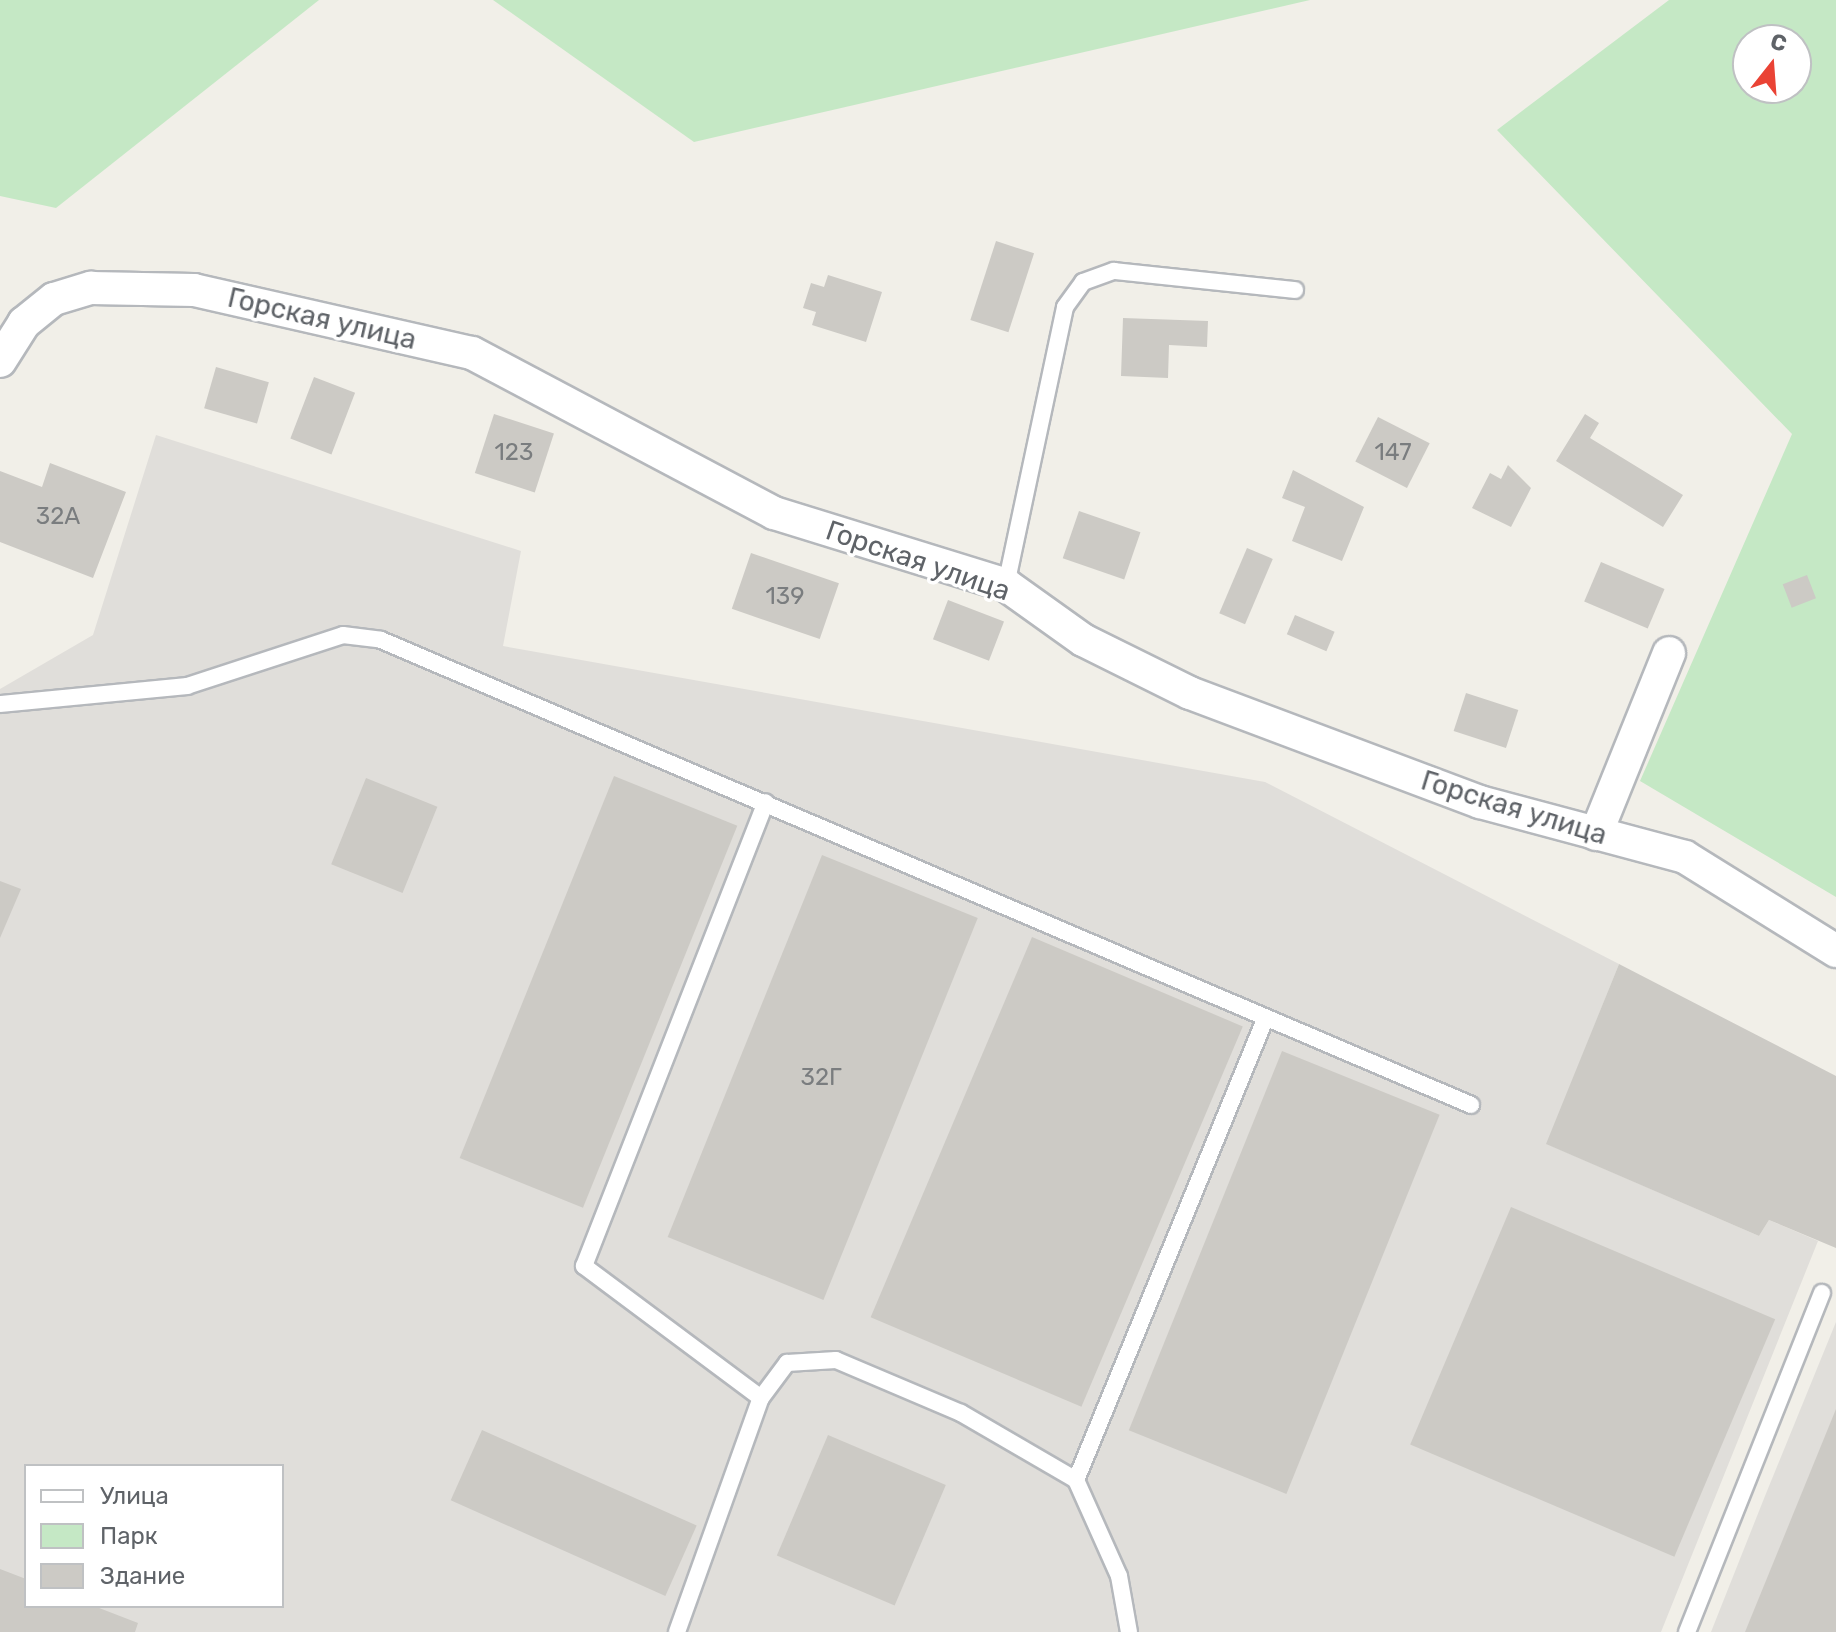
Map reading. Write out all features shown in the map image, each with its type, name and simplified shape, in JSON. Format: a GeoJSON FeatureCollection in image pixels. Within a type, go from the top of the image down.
{"type":"FeatureCollection","features":[{"type":"Feature","properties":{"kind":"street","name":"Горская улица"},"geometry":{"type":"LineString","coordinates":[[0,361],[24,323],[54,299],[91,288],[194,290],[472,353],[774,513],[1006,585],[1083,640],[1190,693],[1480,802],[1685,857],[1836,951]]}},
{"type":"Feature","properties":{"kind":"street"},"geometry":{"type":"LineString","coordinates":[[1596,834],[1669,653]]}},
{"type":"Feature","properties":{"kind":"lane"},"geometry":{"type":"LineString","coordinates":[[1006,585],[1065,307],[1083,282],[1114,271],[1295,290]]}},
{"type":"Feature","properties":{"kind":"lane"},"geometry":{"type":"LineString","coordinates":[[0,704],[187,686],[343,635],[381,640],[1471,1105]]}},
{"type":"Feature","properties":{"kind":"lane"},"geometry":{"type":"LineString","coordinates":[[761,1398],[584,1266],[766,802]]}},
{"type":"Feature","properties":{"kind":"lane"},"geometry":{"type":"LineString","coordinates":[[1076,1480],[1266,1017]]}},
{"type":"Feature","properties":{"kind":"lane"},"geometry":{"type":"LineString","coordinates":[[1687,1632],[1822,1293]]}},
{"type":"Feature","properties":{"kind":"lane"},"geometry":{"type":"LineString","coordinates":[[677,1632],[761,1398],[787,1363],[836,1360],[961,1413],[1076,1480],[1119,1576],[1129,1632]]}},
{"type":"Feature","properties":{"kind":"shaded area"},"geometry":{"type":"Polygon","coordinates":[[[156,435],[521,551],[503,646],[1265,782],[1619,964],[1547,1144],[1759,1236],[1769,1220],[1818,1241],[1661,1632],[0,1632],[0,689],[93,635],[156,435]]]}},
{"type":"Feature","properties":{"kind":"shaded area"},"geometry":{"type":"Polygon","coordinates":[[[1836,1322],[1836,1632],[1711,1632],[1765,1496],[1836,1322]]]}},
{"type":"Feature","properties":{"kind":"green space"},"geometry":{"type":"Polygon","coordinates":[[[0,0],[319,0],[56,208],[0,196],[0,0]]]}},
{"type":"Feature","properties":{"kind":"green space"},"geometry":{"type":"Polygon","coordinates":[[[493,0],[1310,0],[694,142],[493,0]]]}},
{"type":"Feature","properties":{"kind":"green space"},"geometry":{"type":"Polygon","coordinates":[[[1669,0],[1836,0],[1836,897],[1640,781],[1792,434],[1497,130],[1669,0]]]}},
{"type":"Feature","properties":{"kind":"building"},"geometry":{"type":"Polygon","coordinates":[[[996,241],[1034,253],[1008,332],[970,320],[996,241]]]}},
{"type":"Feature","properties":{"kind":"building"},"geometry":{"type":"Polygon","coordinates":[[[828,275],[882,292],[866,342],[812,325],[816,312],[803,308],[811,283],[824,287],[828,275]]]}},
{"type":"Feature","properties":{"kind":"building"},"geometry":{"type":"Polygon","coordinates":[[[1123,318],[1208,321],[1207,347],[1169,345],[1168,378],[1121,376],[1123,318]]]}},
{"type":"Feature","properties":{"kind":"building"},"geometry":{"type":"Polygon","coordinates":[[[216,367],[269,382],[257,423],[204,408],[216,367]]]}},
{"type":"Feature","properties":{"kind":"building"},"geometry":{"type":"Polygon","coordinates":[[[314,377],[355,393],[331,454],[290,439],[314,377]]]}},
{"type":"Feature","properties":{"kind":"building"},"geometry":{"type":"Polygon","coordinates":[[[494,414],[554,433],[535,492],[475,473],[494,414]]]}},
{"type":"Feature","properties":{"kind":"building"},"geometry":{"type":"Polygon","coordinates":[[[1585,414],[1599,423],[1590,438],[1683,495],[1663,527],[1556,461],[1585,414]]]}},
{"type":"Feature","properties":{"kind":"building"},"geometry":{"type":"Polygon","coordinates":[[[1378,417],[1430,443],[1407,488],[1355,462],[1378,417]]]}},
{"type":"Feature","properties":{"kind":"building"},"geometry":{"type":"Polygon","coordinates":[[[50,463],[126,492],[93,578],[0,542],[0,471],[42,487],[50,463]]]}},
{"type":"Feature","properties":{"kind":"building"},"geometry":{"type":"Polygon","coordinates":[[[1508,465],[1531,488],[1511,527],[1472,508],[1490,473],[1501,479],[1508,465]]]}},
{"type":"Feature","properties":{"kind":"building"},"geometry":{"type":"Polygon","coordinates":[[[1293,470],[1364,507],[1342,561],[1292,541],[1305,507],[1282,498],[1293,470]]]}},
{"type":"Feature","properties":{"kind":"building"},"geometry":{"type":"Polygon","coordinates":[[[1079,511],[1140,532],[1124,579],[1063,558],[1079,511]]]}},
{"type":"Feature","properties":{"kind":"building"},"geometry":{"type":"Polygon","coordinates":[[[1247,548],[1273,559],[1245,624],[1219,613],[1247,548]]]}},
{"type":"Feature","properties":{"kind":"building"},"geometry":{"type":"Polygon","coordinates":[[[751,553],[839,583],[820,639],[732,609],[751,553]]]}},
{"type":"Feature","properties":{"kind":"building"},"geometry":{"type":"Polygon","coordinates":[[[1601,562],[1665,589],[1648,629],[1584,602],[1601,562]]]}},
{"type":"Feature","properties":{"kind":"building"},"geometry":{"type":"Polygon","coordinates":[[[1807,575],[1816,598],[1792,608],[1783,584],[1807,575]]]}},
{"type":"Feature","properties":{"kind":"building"},"geometry":{"type":"Polygon","coordinates":[[[948,600],[1004,622],[989,661],[933,639],[948,600]]]}},
{"type":"Feature","properties":{"kind":"building"},"geometry":{"type":"Polygon","coordinates":[[[1295,615],[1335,632],[1326,651],[1287,634],[1295,615]]]}},
{"type":"Feature","properties":{"kind":"building"},"geometry":{"type":"Polygon","coordinates":[[[1466,693],[1518,710],[1506,748],[1454,731],[1466,693]]]}},
{"type":"Feature","properties":{"kind":"building"},"geometry":{"type":"Polygon","coordinates":[[[614,776],[737,826],[583,1208],[460,1158],[614,776]]]}},
{"type":"Feature","properties":{"kind":"building"},"geometry":{"type":"Polygon","coordinates":[[[366,778],[437,807],[403,893],[331,864],[366,778]]]}},
{"type":"Feature","properties":{"kind":"building"},"geometry":{"type":"Polygon","coordinates":[[[822,855],[978,918],[823,1300],[668,1237],[822,855]]]}},
{"type":"Feature","properties":{"kind":"building"},"geometry":{"type":"Polygon","coordinates":[[[0,881],[21,889],[0,938],[0,881]]]}},
{"type":"Feature","properties":{"kind":"building"},"geometry":{"type":"Polygon","coordinates":[[[1032,937],[1243,1026],[1081,1407],[871,1317],[1032,937]]]}},
{"type":"Feature","properties":{"kind":"building"},"geometry":{"type":"Polygon","coordinates":[[[1619,964],[1836,1076],[1836,1248],[1769,1220],[1759,1236],[1546,1144],[1619,964]]]}},
{"type":"Feature","properties":{"kind":"building"},"geometry":{"type":"Polygon","coordinates":[[[1282,1051],[1440,1115],[1286,1494],[1129,1430],[1282,1051]]]}},
{"type":"Feature","properties":{"kind":"building"},"geometry":{"type":"Polygon","coordinates":[[[1511,1207],[1775,1319],[1674,1557],[1410,1444],[1511,1207]]]}},
{"type":"Feature","properties":{"kind":"building"},"geometry":{"type":"Polygon","coordinates":[[[1836,1409],[1836,1632],[1745,1632],[1836,1409]]]}},
{"type":"Feature","properties":{"kind":"building"},"geometry":{"type":"Polygon","coordinates":[[[482,1430],[697,1526],[665,1596],[451,1500],[482,1430]]]}},
{"type":"Feature","properties":{"kind":"building"},"geometry":{"type":"Polygon","coordinates":[[[828,1435],[946,1485],[895,1606],[777,1556],[828,1435]]]}},
{"type":"Feature","properties":{"kind":"building"},"geometry":{"type":"Polygon","coordinates":[[[0,1569],[24,1578],[24,1608],[99,1608],[138,1623],[135,1632],[0,1632],[0,1569]]]}}]}
